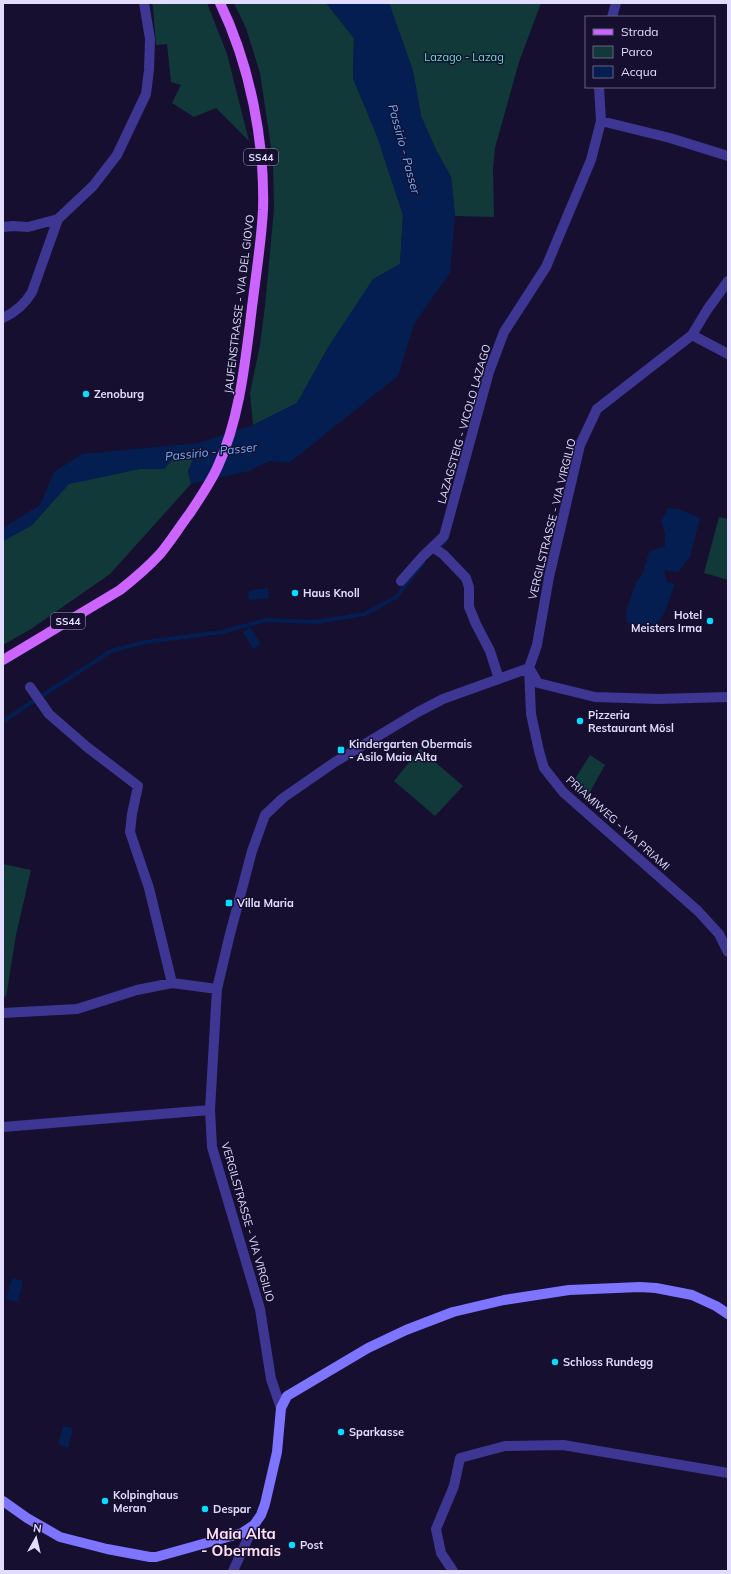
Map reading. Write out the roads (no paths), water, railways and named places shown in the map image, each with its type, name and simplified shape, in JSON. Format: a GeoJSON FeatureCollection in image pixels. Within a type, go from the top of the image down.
{"type":"FeatureCollection","features":[{"type":"Feature","properties":{"kind":"main road","name":"JAUFENSTRASSE - VIA DEL GIOVO"},"geometry":{"type":"LineString","coordinates":[[3,660],[120,590],[160,554],[200,498],[218,467],[229,436],[238,400],[259,258],[263,210],[262,173],[258,133],[251,92],[241,56],[220,3]]}},
{"type":"Feature","properties":{"kind":"street"},"geometry":{"type":"LineString","coordinates":[[3,318],[18,309],[27,301],[32,292],[58,219],[93,186],[117,155],[146,94],[149,70],[150,39],[144,3]]}},
{"type":"Feature","properties":{"kind":"street"},"geometry":{"type":"LineString","coordinates":[[612,16],[616,3]]}},
{"type":"Feature","properties":{"kind":"street","name":"LAZAGSTEIG - VICOLO LAZAGO"},"geometry":{"type":"LineString","coordinates":[[401,581],[444,536],[489,372],[504,332],[546,267],[591,160],[601,121],[599,88]]}},
{"type":"Feature","properties":{"kind":"street"},"geometry":{"type":"LineString","coordinates":[[601,121],[670,138],[728,156]]}},
{"type":"Feature","properties":{"kind":"street"},"geometry":{"type":"LineString","coordinates":[[3,227],[28,227],[58,219]]}},
{"type":"Feature","properties":{"kind":"street","name":"VERGILSTRASSE - VIA VIRGILIO"},"geometry":{"type":"LineString","coordinates":[[281,1408],[271,1379],[260,1309],[212,1147],[210,1110],[217,989],[252,851],[265,815],[297,787],[311,780],[335,762],[418,712],[443,699],[529,668],[537,644],[549,577],[580,446],[597,408],[692,335],[707,310],[728,281]]}},
{"type":"Feature","properties":{"kind":"street"},"geometry":{"type":"LineString","coordinates":[[692,335],[728,354]]}},
{"type":"Feature","properties":{"kind":"street"},"geometry":{"type":"LineString","coordinates":[[433,546],[466,578],[469,587],[469,607],[490,651],[499,678]]}},
{"type":"Feature","properties":{"kind":"street"},"geometry":{"type":"LineString","coordinates":[[529,668],[538,682],[594,697],[658,699],[728,697]]}},
{"type":"Feature","properties":{"kind":"street","name":"PRIAMIWEG - VIA PRIAMI"},"geometry":{"type":"LineString","coordinates":[[529,668],[531,714],[538,751],[544,768],[562,792],[698,911],[719,934],[728,952]]}},
{"type":"Feature","properties":{"kind":"street"},"geometry":{"type":"LineString","coordinates":[[30,687],[49,714],[86,747],[138,786],[130,832],[149,888],[172,982]]}},
{"type":"Feature","properties":{"kind":"street"},"geometry":{"type":"LineString","coordinates":[[3,1013],[77,1009],[137,990],[172,982],[217,989]]}},
{"type":"Feature","properties":{"kind":"street"},"geometry":{"type":"LineString","coordinates":[[3,1127],[210,1110]]}},
{"type":"Feature","properties":{"kind":"street"},"geometry":{"type":"LineString","coordinates":[[233,1571],[254,1525],[261,1515],[267,1498],[277,1452],[281,1408],[287,1396],[373,1345],[406,1330],[453,1312],[504,1300],[569,1290],[640,1287],[656,1288],[692,1295],[716,1306],[728,1314]]}},
{"type":"Feature","properties":{"kind":"street"},"geometry":{"type":"LineString","coordinates":[[453,1571],[441,1553],[436,1529],[454,1486],[460,1458],[505,1446],[563,1445],[713,1470],[728,1474]]}},
{"type":"Feature","properties":{"kind":"street"},"geometry":{"type":"LineString","coordinates":[[3,1501],[27,1518],[60,1537],[107,1549],[150,1557],[156,1557],[228,1538],[242,1533],[254,1525]]}},
{"type":"Feature","properties":{"kind":"water","name":"Passirio - Passer"},"geometry":{"type":"Polygon","coordinates":[[[326,3],[389,3],[413,71],[421,116],[436,150],[451,177],[455,216],[450,273],[414,324],[398,376],[289,463],[270,461],[249,471],[191,484],[188,471],[193,460],[172,460],[164,469],[139,469],[69,484],[32,525],[3,541],[3,528],[40,505],[54,472],[82,454],[198,443],[253,425],[297,403],[329,346],[373,279],[400,264],[403,215],[377,136],[353,78],[354,38],[326,3]]]}},
{"type":"Feature","properties":{"kind":"water"},"geometry":{"type":"Polygon","coordinates":[[[668,508],[678,509],[700,518],[690,557],[678,572],[664,570],[667,582],[675,584],[665,612],[655,625],[648,628],[639,628],[627,623],[626,611],[636,582],[642,575],[649,552],[665,546],[665,532],[661,521],[668,508]]]}},
{"type":"Feature","properties":{"kind":"water"},"geometry":{"type":"Polygon","coordinates":[[[268,588],[269,598],[249,600],[248,591],[268,588]]]}},
{"type":"Feature","properties":{"kind":"water"},"geometry":{"type":"Polygon","coordinates":[[[250,627],[261,644],[253,649],[243,632],[250,627]]]}},
{"type":"Feature","properties":{"kind":"water"},"geometry":{"type":"Polygon","coordinates":[[[12,1278],[23,1281],[18,1302],[6,1299],[12,1278]]]}},
{"type":"Feature","properties":{"kind":"water"},"geometry":{"type":"Polygon","coordinates":[[[63,1426],[73,1428],[68,1448],[58,1445],[63,1426]]]}},
{"type":"Feature","properties":{"kind":"waterway"},"geometry":{"type":"LineString","coordinates":[[439,547],[445,542]]}},
{"type":"Feature","properties":{"kind":"waterway"},"geometry":{"type":"LineString","coordinates":[[3,721],[111,651],[145,642],[222,632],[266,620],[316,622],[365,614],[396,597],[423,563]]}},
{"type":"Feature","properties":{"kind":"place","name":"Zenoburg"},"geometry":{"type":"Point","coordinates":[86,394]}},
{"type":"Feature","properties":{"kind":"place","name":"Haus Knoll"},"geometry":{"type":"Point","coordinates":[295,593]}},
{"type":"Feature","properties":{"kind":"place","name":"Hotel Meisters Irma"},"geometry":{"type":"Point","coordinates":[710,621]}},
{"type":"Feature","properties":{"kind":"place","name":"Pizzeria Restaurant Mösl"},"geometry":{"type":"Point","coordinates":[580,721]}},
{"type":"Feature","properties":{"kind":"place","name":"Kindergarten Obermais - Asilo Maia Alta"},"geometry":{"type":"Point","coordinates":[341,750]}},
{"type":"Feature","properties":{"kind":"place","name":"Villa Maria"},"geometry":{"type":"Point","coordinates":[229,903]}},
{"type":"Feature","properties":{"kind":"place","name":"Schloss Rundegg"},"geometry":{"type":"Point","coordinates":[555,1362]}},
{"type":"Feature","properties":{"kind":"place","name":"Sparkasse"},"geometry":{"type":"Point","coordinates":[341,1432]}},
{"type":"Feature","properties":{"kind":"place","name":"Kolpinghaus Meran"},"geometry":{"type":"Point","coordinates":[105,1501]}},
{"type":"Feature","properties":{"kind":"place","name":"Despar"},"geometry":{"type":"Point","coordinates":[205,1509]}},
{"type":"Feature","properties":{"kind":"place","name":"Post"},"geometry":{"type":"Point","coordinates":[292,1545]}},
{"type":"Feature","properties":{"kind":"district","name":"Maia Alta - Obermais"},"geometry":{"type":"Point","coordinates":[241,1542]}},
{"type":"Feature","properties":{"kind":"park label","name":"Lazago - Lazag"},"geometry":{"type":"Point","coordinates":[464,57]}}]}
